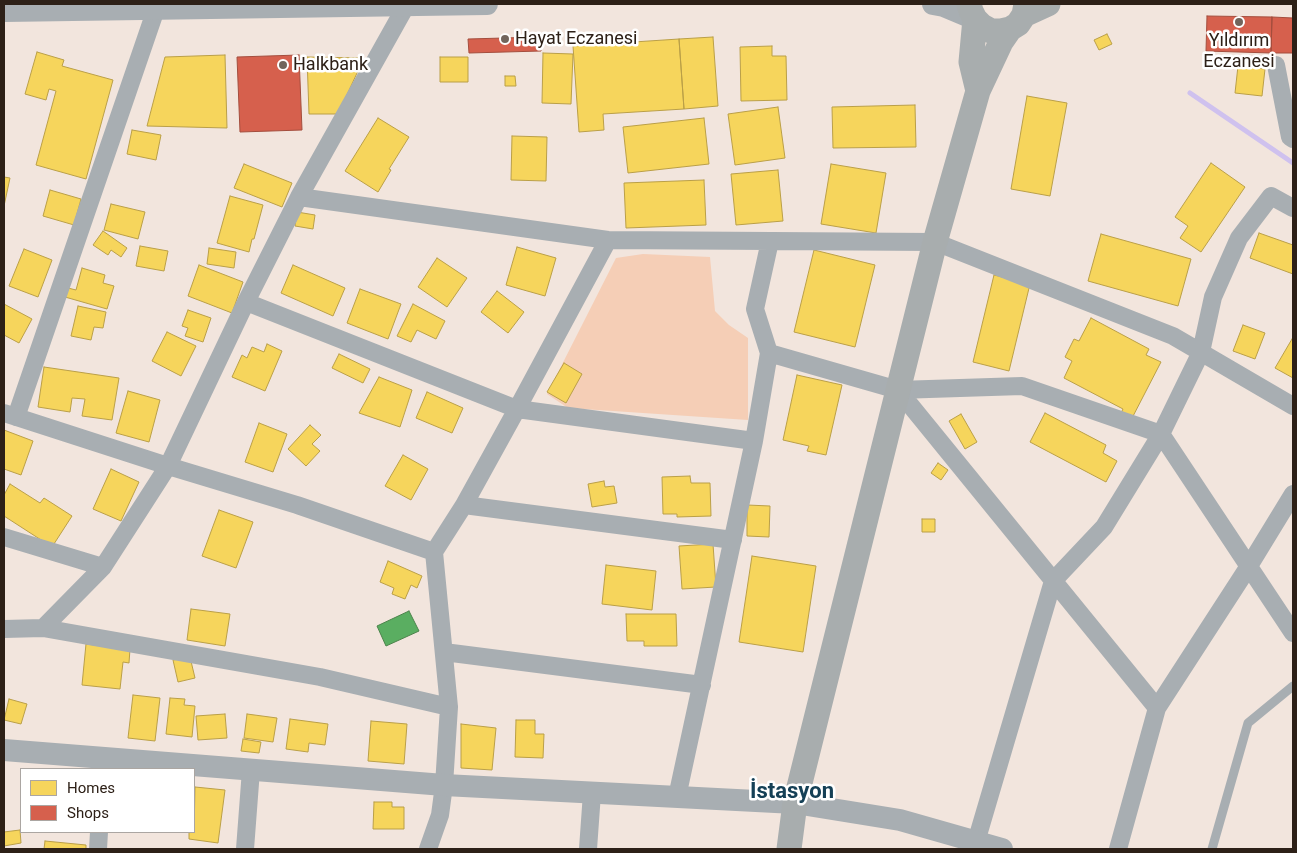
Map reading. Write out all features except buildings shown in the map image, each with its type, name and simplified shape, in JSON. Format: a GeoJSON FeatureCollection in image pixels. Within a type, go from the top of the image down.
{"type":"FeatureCollection","features":[{"type":"Feature","properties":{"kind":"main road"},"geometry":{"type":"LineString","coordinates":[[972,12],[982,26],[1001,32],[1020,16],[1048,4]]}},
{"type":"Feature","properties":{"kind":"main road"},"geometry":{"type":"LineString","coordinates":[[972,12],[971,62],[978,92]]}},
{"type":"Feature","properties":{"kind":"main road"},"geometry":{"type":"LineString","coordinates":[[789,849],[795,803],[935,242],[978,92],[1001,42],[1020,16]]}},
{"type":"Feature","properties":{"kind":"street"},"geometry":{"type":"LineString","coordinates":[[42,628],[103,567],[168,466],[246,302],[299,197],[407,4]]}},
{"type":"Feature","properties":{"kind":"street"},"geometry":{"type":"LineString","coordinates":[[4,11],[487,4]]}},
{"type":"Feature","properties":{"kind":"street"},"geometry":{"type":"LineString","coordinates":[[933,4],[972,12]]}},
{"type":"Feature","properties":{"kind":"street"},"geometry":{"type":"LineString","coordinates":[[156,9],[10,415],[168,466],[298,505],[434,552]]}},
{"type":"Feature","properties":{"kind":"street"},"geometry":{"type":"LineString","coordinates":[[1276,65],[1290,137],[1293,138]]}},
{"type":"Feature","properties":{"kind":"street"},"geometry":{"type":"LineString","coordinates":[[976,842],[1053,581],[1104,527],[1161,434],[1201,352],[1213,297],[1240,238],[1271,196],[1293,208]]}},
{"type":"Feature","properties":{"kind":"street"},"geometry":{"type":"LineString","coordinates":[[299,197],[608,240],[935,242],[1174,336],[1293,406]]}},
{"type":"Feature","properties":{"kind":"street"},"geometry":{"type":"LineString","coordinates":[[428,849],[440,815],[444,785],[448,707],[434,552],[464,505],[608,240]]}},
{"type":"Feature","properties":{"kind":"street"},"geometry":{"type":"LineString","coordinates":[[677,797],[754,441],[769,354],[755,309],[770,241]]}},
{"type":"Feature","properties":{"kind":"street"},"geometry":{"type":"LineString","coordinates":[[246,302],[517,409],[754,441]]}},
{"type":"Feature","properties":{"kind":"street"},"geometry":{"type":"LineString","coordinates":[[769,354],[898,390],[1022,386],[1161,434],[1293,633]]}},
{"type":"Feature","properties":{"kind":"street"},"geometry":{"type":"LineString","coordinates":[[898,390],[1157,708]]}},
{"type":"Feature","properties":{"kind":"street"},"geometry":{"type":"LineString","coordinates":[[1118,849],[1157,708],[1293,494]]}},
{"type":"Feature","properties":{"kind":"street"},"geometry":{"type":"LineString","coordinates":[[464,505],[733,540]]}},
{"type":"Feature","properties":{"kind":"street"},"geometry":{"type":"LineString","coordinates":[[4,537],[103,567]]}},
{"type":"Feature","properties":{"kind":"street"},"geometry":{"type":"LineString","coordinates":[[4,629],[42,628],[320,677],[448,707]]}},
{"type":"Feature","properties":{"kind":"street"},"geometry":{"type":"LineString","coordinates":[[444,652],[702,685]]}},
{"type":"Feature","properties":{"kind":"street"},"geometry":{"type":"LineString","coordinates":[[4,750],[104,764],[251,770],[444,785],[795,803],[900,820],[1002,849]]}},
{"type":"Feature","properties":{"kind":"street"},"geometry":{"type":"LineString","coordinates":[[245,849],[251,770]]}},
{"type":"Feature","properties":{"kind":"street"},"geometry":{"type":"LineString","coordinates":[[588,849],[592,793]]}},
{"type":"Feature","properties":{"kind":"street"},"geometry":{"type":"LineString","coordinates":[[98,849],[99,833]]}},
{"type":"Feature","properties":{"kind":"lane"},"geometry":{"type":"LineString","coordinates":[[1212,849],[1248,724],[1293,686]]}},
{"type":"Feature","properties":{"kind":"shaded area"},"geometry":{"type":"Polygon","coordinates":[[[643,254],[710,257],[715,311],[729,325],[748,338],[748,420],[568,408],[547,394],[616,258],[643,254]]]}},
{"type":"Feature","properties":{"kind":"waterway"},"geometry":{"type":"LineString","coordinates":[[1190,93],[1293,163]]}},
{"type":"Feature","properties":{"kind":"place","name":"Yıldırım Eczanesi"},"geometry":{"type":"Point","coordinates":[1239,22]}},
{"type":"Feature","properties":{"kind":"place","name":"Hayat Eczanesi"},"geometry":{"type":"Point","coordinates":[505,39]}},
{"type":"Feature","properties":{"kind":"place","name":"Halkbank"},"geometry":{"type":"Point","coordinates":[283,65]}},
{"type":"Feature","properties":{"kind":"district","name":"İstasyon"},"geometry":{"type":"Point","coordinates":[792,792]}}]}
